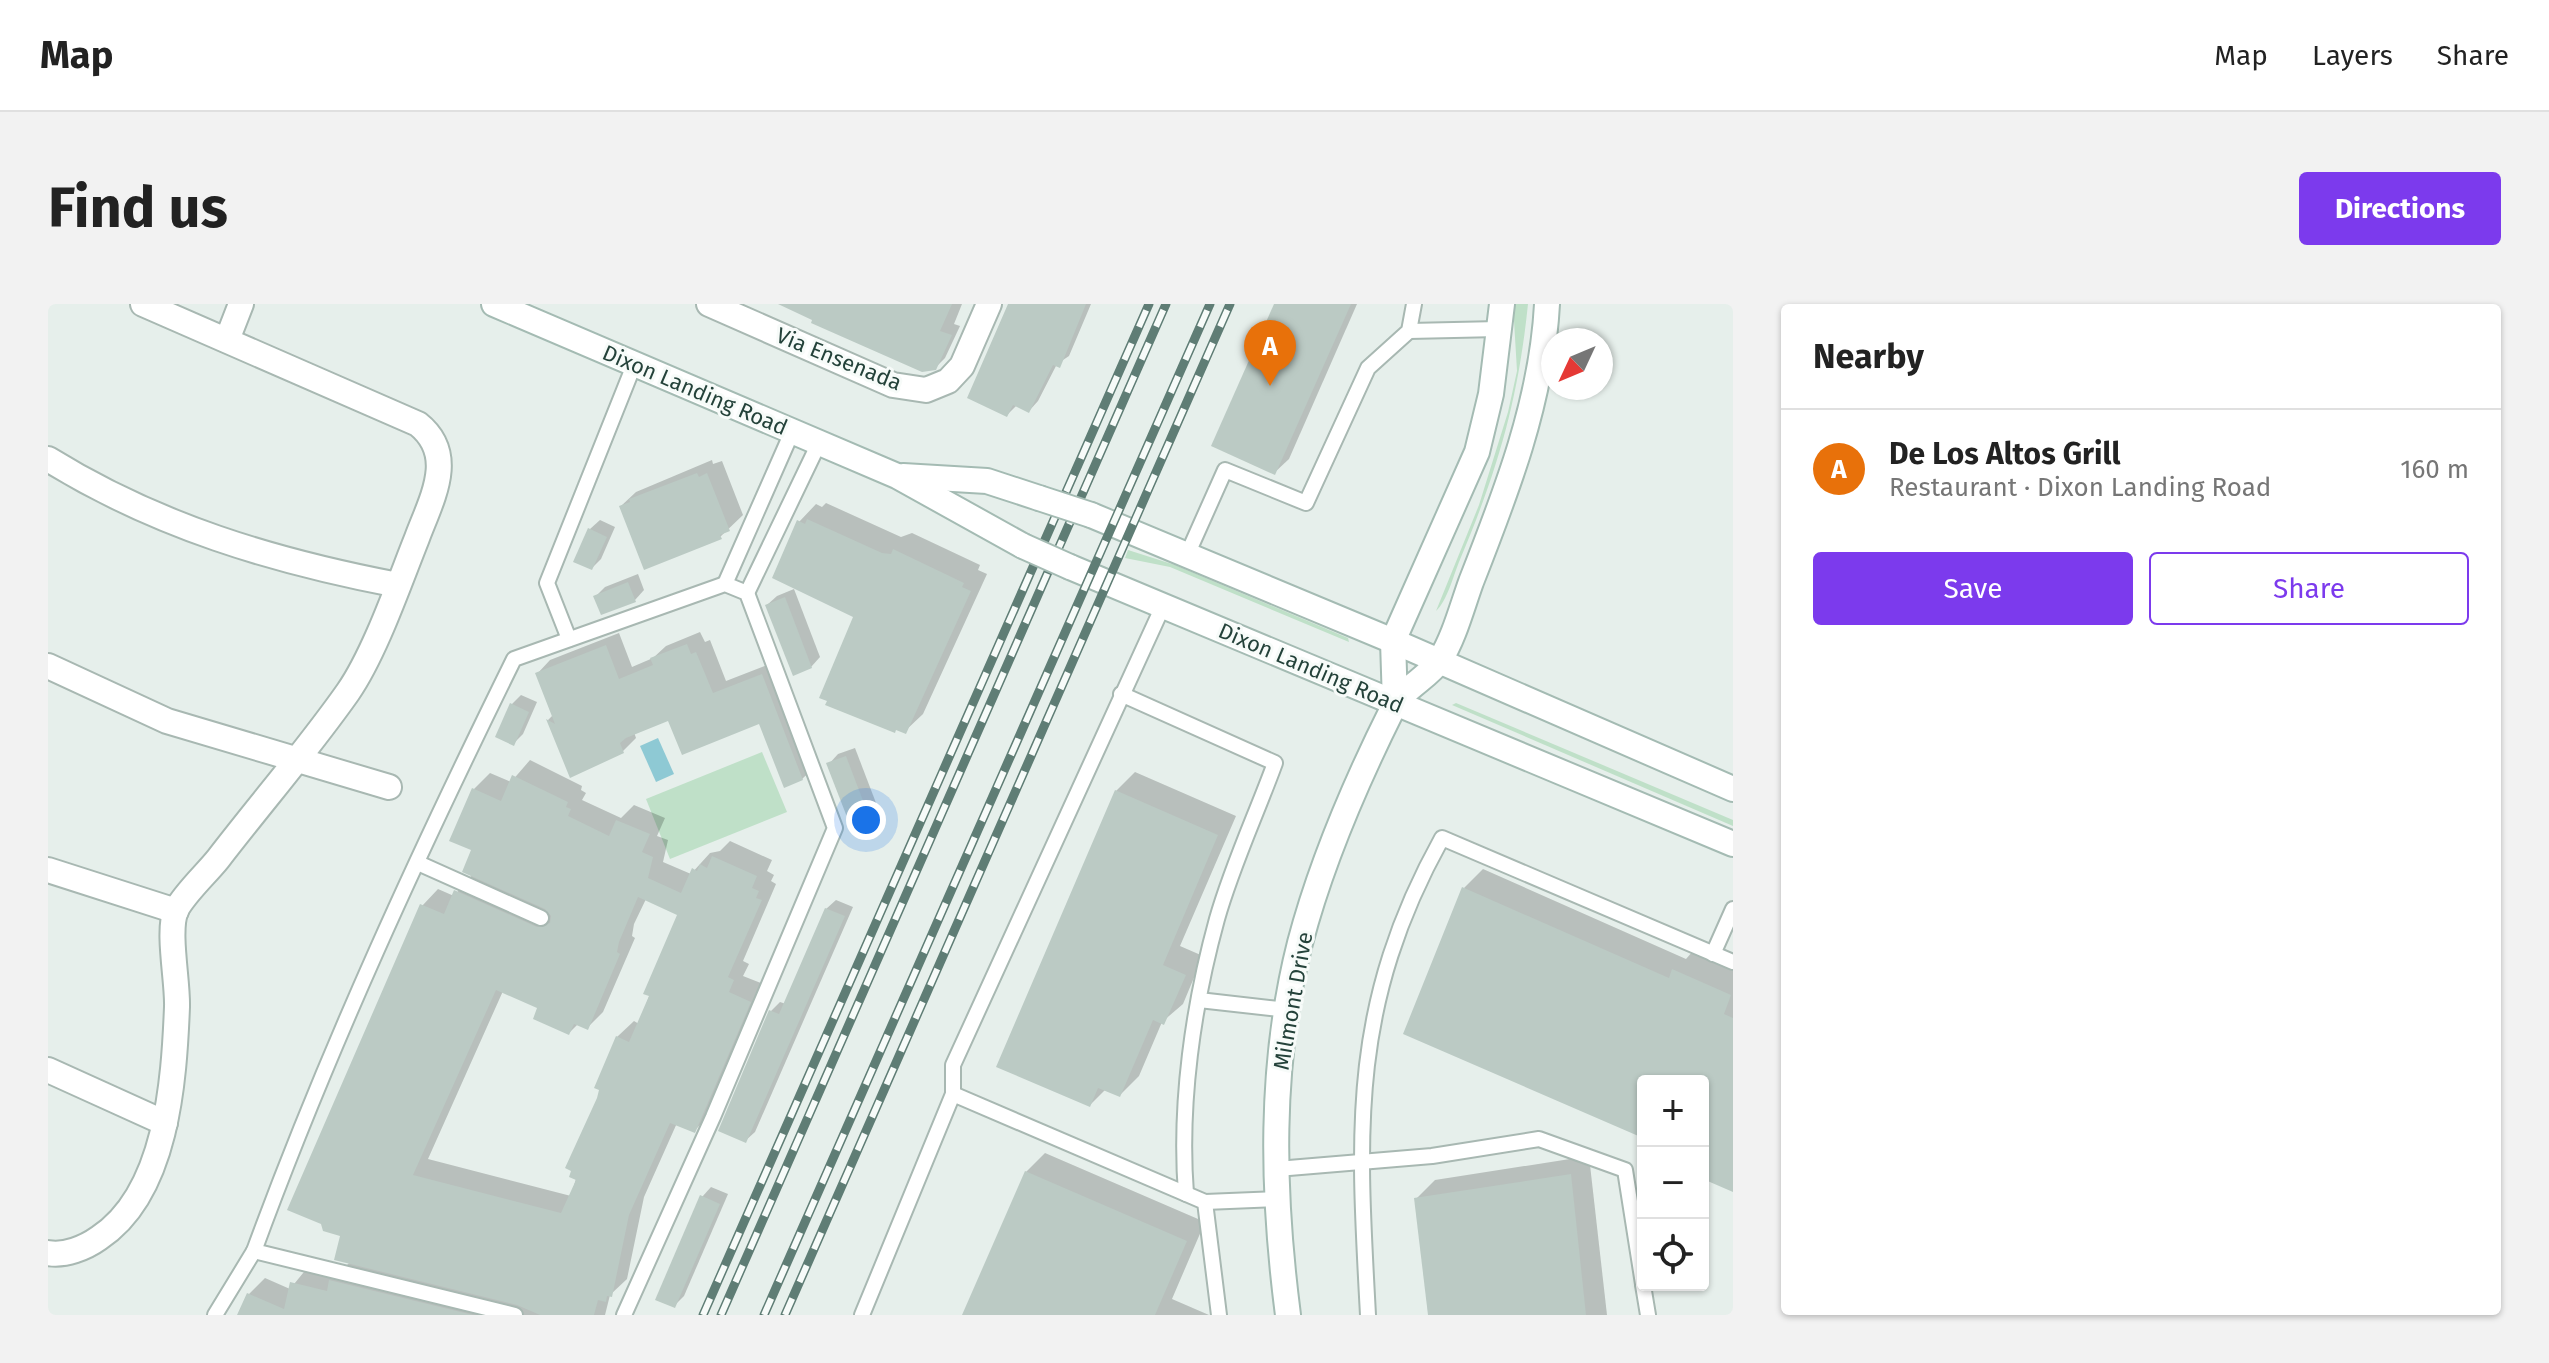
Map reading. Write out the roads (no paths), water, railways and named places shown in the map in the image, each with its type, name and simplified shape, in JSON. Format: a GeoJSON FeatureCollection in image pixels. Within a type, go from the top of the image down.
{"type":"FeatureCollection","features":[{"type":"Feature","properties":{"kind":"street"},"geometry":{"type":"LineString","coordinates":[[48,1253],[58,1255],[90,1245],[123,1218],[143,1188],[165,1123],[177,1004],[176,911],[350,689],[398,585],[432,499],[441,454],[433,436],[418,424],[143,304]]}},
{"type":"Feature","properties":{"kind":"street"},"geometry":{"type":"LineString","coordinates":[[227,340],[241,304]]}},
{"type":"Feature","properties":{"kind":"street","name":"Dixon Landing Road"},"geometry":{"type":"LineString","coordinates":[[494,304],[897,476],[1023,546],[1070,567],[1733,844]]}},
{"type":"Feature","properties":{"kind":"street","name":"Via Ensenada"},"geometry":{"type":"LineString","coordinates":[[709,304],[893,385],[926,390],[948,381],[962,366],[989,304]]}},
{"type":"Feature","properties":{"kind":"street","name":"Milmont Drive"},"geometry":{"type":"LineString","coordinates":[[1395,703],[1393,641],[1477,452],[1491,394],[1502,304]]}},
{"type":"Feature","properties":{"kind":"street","name":"Milmont Drive"},"geometry":{"type":"LineString","coordinates":[[1288,1315],[1277,1199],[1276,1118],[1288,1010],[1300,943],[1327,860],[1395,703],[1439,661],[1513,475],[1545,341],[1547,304]]}},
{"type":"Feature","properties":{"kind":"street"},"geometry":{"type":"LineString","coordinates":[[48,459],[94,487],[199,535],[305,567],[398,585]]}},
{"type":"Feature","properties":{"kind":"street","name":"Dixon Landing Road"},"geometry":{"type":"LineString","coordinates":[[897,476],[987,481],[1091,515],[1188,553],[1733,789]]}},
{"type":"Feature","properties":{"kind":"street"},"geometry":{"type":"LineString","coordinates":[[48,666],[167,721],[389,787]]}},
{"type":"Feature","properties":{"kind":"street"},"geometry":{"type":"LineString","coordinates":[[48,870],[176,911]]}},
{"type":"Feature","properties":{"kind":"street"},"geometry":{"type":"LineString","coordinates":[[48,1070],[165,1123]]}},
{"type":"Feature","properties":{"kind":"lane"},"geometry":{"type":"LineString","coordinates":[[1188,553],[1225,470],[1306,503],[1368,368],[1409,331],[1414,304]]}},
{"type":"Feature","properties":{"kind":"lane"},"geometry":{"type":"LineString","coordinates":[[1409,331],[1499,329]]}},
{"type":"Feature","properties":{"kind":"lane"},"geometry":{"type":"LineString","coordinates":[[569,639],[547,583],[634,365]]}},
{"type":"Feature","properties":{"kind":"lane"},"geometry":{"type":"LineString","coordinates":[[725,584],[792,432]]}},
{"type":"Feature","properties":{"kind":"lane"},"geometry":{"type":"LineString","coordinates":[[624,1315],[835,828],[747,593],[819,443]]}},
{"type":"Feature","properties":{"kind":"lane"},"geometry":{"type":"LineString","coordinates":[[215,1315],[254,1251],[302,1120],[514,659],[725,584],[747,593]]}},
{"type":"Feature","properties":{"kind":"lane"},"geometry":{"type":"LineString","coordinates":[[862,1315],[953,1094],[953,1065],[1163,606]]}},
{"type":"Feature","properties":{"kind":"lane"},"geometry":{"type":"LineString","coordinates":[[1121,694],[1275,763],[1217,918],[1199,1000],[1182,1140],[1186,1194]]}},
{"type":"Feature","properties":{"kind":"lane"},"geometry":{"type":"LineString","coordinates":[[1368,1315],[1360,1162],[1362,1090],[1371,1022],[1384,972],[1415,886],[1442,838],[1733,962]]}},
{"type":"Feature","properties":{"kind":"lane"},"geometry":{"type":"LineString","coordinates":[[418,863],[541,918]]}},
{"type":"Feature","properties":{"kind":"lane"},"geometry":{"type":"LineString","coordinates":[[1713,954],[1733,909]]}},
{"type":"Feature","properties":{"kind":"lane"},"geometry":{"type":"LineString","coordinates":[[1199,1000],[1288,1010]]}},
{"type":"Feature","properties":{"kind":"lane"},"geometry":{"type":"LineString","coordinates":[[953,1094],[1205,1202],[1277,1199]]}},
{"type":"Feature","properties":{"kind":"lane"},"geometry":{"type":"LineString","coordinates":[[1277,1169],[1432,1156],[1539,1139],[1625,1170],[1637,1247]]}},
{"type":"Feature","properties":{"kind":"lane"},"geometry":{"type":"LineString","coordinates":[[1205,1202],[1219,1315]]}},
{"type":"Feature","properties":{"kind":"lane"},"geometry":{"type":"LineString","coordinates":[[254,1251],[515,1315]]}},
{"type":"Feature","properties":{"kind":"lane"},"geometry":{"type":"LineString","coordinates":[[1644,1291],[1648,1315]]}},
{"type":"Feature","properties":{"kind":"water"},"geometry":{"type":"Polygon","coordinates":[[[658,738],[674,774],[656,782],[640,746],[658,738]]]}},
{"type":"Feature","properties":{"kind":"railway"},"geometry":{"type":"LineString","coordinates":[[703,1315],[1149,304]]}},
{"type":"Feature","properties":{"kind":"railway"},"geometry":{"type":"LineString","coordinates":[[721,1315],[1166,304]]}},
{"type":"Feature","properties":{"kind":"railway"},"geometry":{"type":"LineString","coordinates":[[764,1315],[1210,304]]}},
{"type":"Feature","properties":{"kind":"railway"},"geometry":{"type":"LineString","coordinates":[[785,1315],[1230,304]]}},
{"type":"Feature","properties":{"kind":"place","name":"De Los Altos Grill"},"geometry":{"type":"Point","coordinates":[1270,386]}}]}
